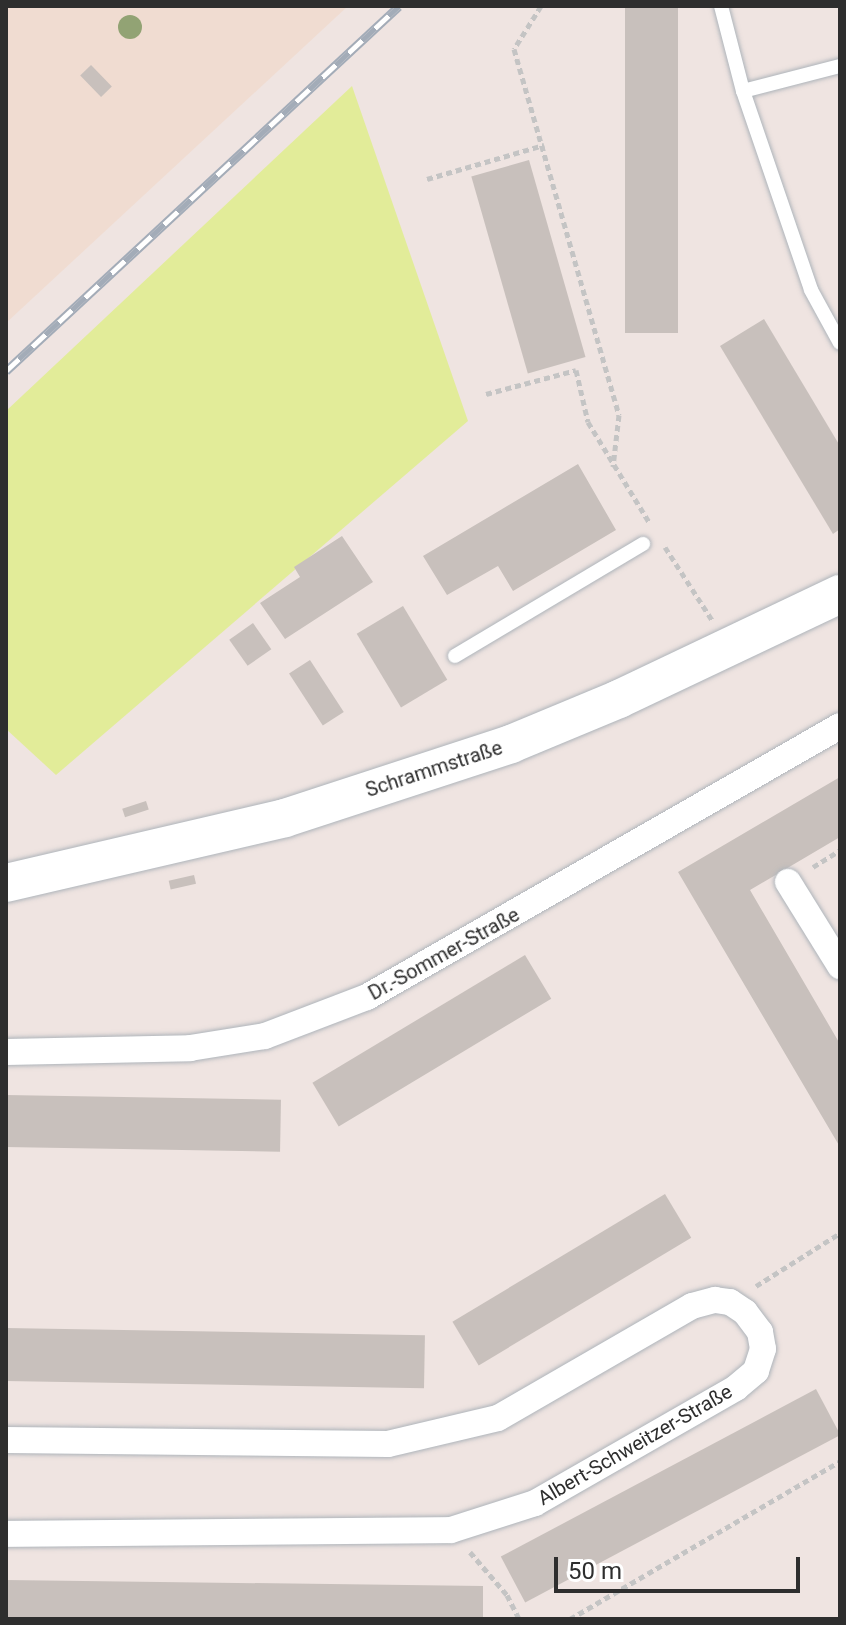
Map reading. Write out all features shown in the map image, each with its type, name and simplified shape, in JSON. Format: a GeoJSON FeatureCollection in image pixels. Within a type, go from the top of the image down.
{"type":"FeatureCollection","features":[{"type":"Feature","properties":{"kind":"main road","name":"Schrammstraße"},"geometry":{"type":"LineString","coordinates":[[6,883],[285,818],[511,744],[730,648],[840,594]]}},
{"type":"Feature","properties":{"kind":"street","name":"Dr.-Sommer-Straße"},"geometry":{"type":"LineString","coordinates":[[6,1052],[190,1048],[265,1036],[367,997],[840,726]]}},
{"type":"Feature","properties":{"kind":"street"},"geometry":{"type":"LineString","coordinates":[[788,882],[840,966]]}},
{"type":"Feature","properties":{"kind":"street"},"geometry":{"type":"LineString","coordinates":[[6,1440],[388,1444],[498,1418],[692,1306],[715,1300],[730,1302]]}},
{"type":"Feature","properties":{"kind":"street","name":"Albert-Schweitzer-Straße"},"geometry":{"type":"LineString","coordinates":[[6,1534],[451,1530],[535,1503],[743,1383],[759,1364],[762,1341],[752,1319],[730,1302]]}},
{"type":"Feature","properties":{"kind":"lane"},"geometry":{"type":"LineString","coordinates":[[721,6],[743,91],[811,290],[840,343]]}},
{"type":"Feature","properties":{"kind":"lane"},"geometry":{"type":"LineString","coordinates":[[743,91],[840,66]]}},
{"type":"Feature","properties":{"kind":"lane"},"geometry":{"type":"LineString","coordinates":[[455,656],[643,544]]}},
{"type":"Feature","properties":{"kind":"path"},"geometry":{"type":"LineString","coordinates":[[541,6],[514,49],[619,415],[613,467]]}},
{"type":"Feature","properties":{"kind":"path"},"geometry":{"type":"LineString","coordinates":[[427,179],[544,145]]}},
{"type":"Feature","properties":{"kind":"path"},"geometry":{"type":"LineString","coordinates":[[486,394],[576,370],[588,422],[650,524]]}},
{"type":"Feature","properties":{"kind":"path"},"geometry":{"type":"LineString","coordinates":[[658,536],[730,648]]}},
{"type":"Feature","properties":{"kind":"path"},"geometry":{"type":"LineString","coordinates":[[730,1302],[840,1233]]}},
{"type":"Feature","properties":{"kind":"path"},"geometry":{"type":"LineString","coordinates":[[570,1619],[840,1461]]}},
{"type":"Feature","properties":{"kind":"path"},"geometry":{"type":"LineString","coordinates":[[451,1530],[507,1595],[519,1619]]}},
{"type":"Feature","properties":{"kind":"shaded area"},"geometry":{"type":"Polygon","coordinates":[[[6,6],[348,6],[6,323],[6,6]]]}},
{"type":"Feature","properties":{"kind":"green space"},"geometry":{"type":"Polygon","coordinates":[[[352,86],[468,421],[56,775],[6,729],[6,411],[352,86]]]}},
{"type":"Feature","properties":{"kind":"building"},"geometry":{"type":"Polygon","coordinates":[[[625,6],[678,6],[678,333],[625,333],[625,6]]]}},
{"type":"Feature","properties":{"kind":"building"},"geometry":{"type":"Polygon","coordinates":[[[91,65],[112,87],[101,97],[80,75],[91,65]]]}},
{"type":"Feature","properties":{"kind":"building"},"geometry":{"type":"Polygon","coordinates":[[[529,160],[586,357],[528,374],[471,177],[529,160]]]}},
{"type":"Feature","properties":{"kind":"building"},"geometry":{"type":"Polygon","coordinates":[[[764,319],[840,446],[840,529],[833,534],[720,346],[764,319]]]}},
{"type":"Feature","properties":{"kind":"building"},"geometry":{"type":"Polygon","coordinates":[[[578,464],[616,530],[513,591],[498,566],[447,595],[423,556],[578,464]]]}},
{"type":"Feature","properties":{"kind":"building"},"geometry":{"type":"Polygon","coordinates":[[[342,536],[373,582],[285,639],[260,603],[300,577],[294,567],[342,536]]]}},
{"type":"Feature","properties":{"kind":"building"},"geometry":{"type":"Polygon","coordinates":[[[403,606],[447,680],[401,708],[357,634],[403,606]]]}},
{"type":"Feature","properties":{"kind":"building"},"geometry":{"type":"Polygon","coordinates":[[[253,623],[271,649],[248,666],[229,640],[253,623]]]}},
{"type":"Feature","properties":{"kind":"building"},"geometry":{"type":"Polygon","coordinates":[[[310,660],[344,712],[323,726],[289,674],[310,660]]]}},
{"type":"Feature","properties":{"kind":"building"},"geometry":{"type":"Polygon","coordinates":[[[840,777],[840,837],[750,890],[840,1044],[840,1147],[678,872],[840,777]]]}},
{"type":"Feature","properties":{"kind":"building"},"geometry":{"type":"Polygon","coordinates":[[[146,801],[149,810],[125,817],[122,809],[146,801]]]}},
{"type":"Feature","properties":{"kind":"building"},"geometry":{"type":"Polygon","coordinates":[[[194,875],[196,884],[171,890],[169,881],[194,875]]]}},
{"type":"Feature","properties":{"kind":"building"},"geometry":{"type":"Polygon","coordinates":[[[525,955],[551,999],[339,1126],[312,1083],[525,955]]]}},
{"type":"Feature","properties":{"kind":"building"},"geometry":{"type":"Polygon","coordinates":[[[6,1095],[281,1100],[280,1152],[6,1147],[6,1095]]]}},
{"type":"Feature","properties":{"kind":"building"},"geometry":{"type":"Polygon","coordinates":[[[665,1194],[691,1238],[479,1365],[452,1322],[665,1194]]]}},
{"type":"Feature","properties":{"kind":"building"},"geometry":{"type":"Polygon","coordinates":[[[6,1328],[425,1335],[424,1388],[6,1381],[6,1328]]]}},
{"type":"Feature","properties":{"kind":"building"},"geometry":{"type":"Polygon","coordinates":[[[816,1389],[840,1435],[525,1603],[501,1557],[816,1389]]]}},
{"type":"Feature","properties":{"kind":"building"},"geometry":{"type":"Polygon","coordinates":[[[6,1580],[483,1586],[483,1619],[6,1619],[6,1580]]]}},
{"type":"Feature","properties":{"kind":"railway"},"geometry":{"type":"LineString","coordinates":[[6,371],[399,6]]}}]}
